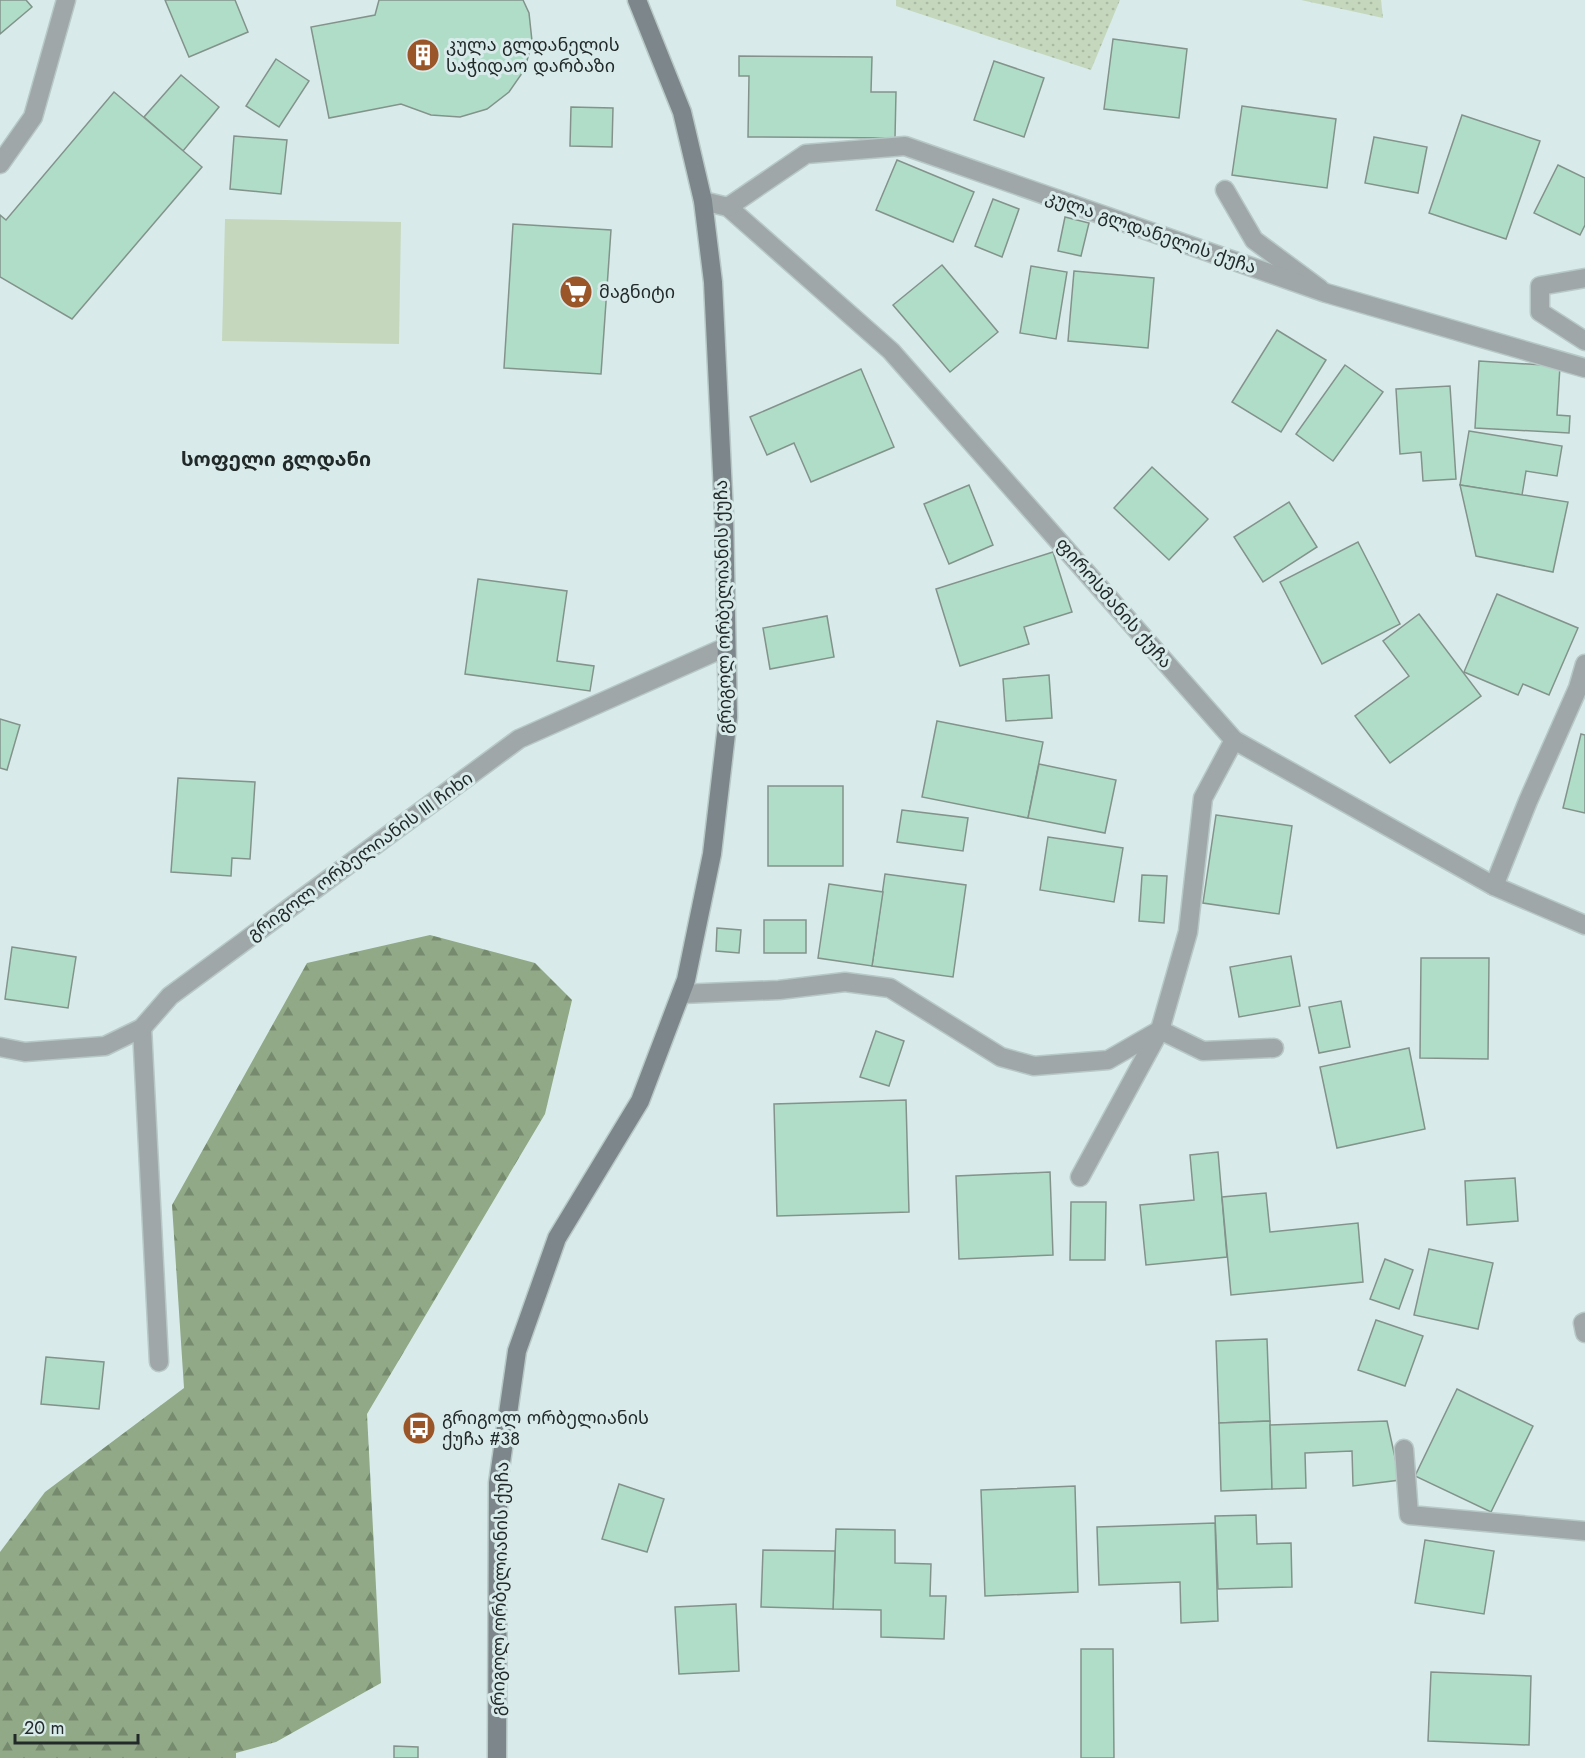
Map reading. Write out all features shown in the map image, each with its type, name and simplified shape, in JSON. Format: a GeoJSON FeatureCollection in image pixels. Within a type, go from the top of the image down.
{"type":"FeatureCollection","features":[{"type":"Feature","properties":{"kind":"main road","name":"გრიგოლ ორბელიანის ქუჩა"},"geometry":{"type":"LineString","coordinates":[[497,1758],[498,1484],[517,1351],[557,1238],[640,1101],[686,980],[712,854],[728,717],[724,514],[713,282],[704,201],[682,112],[638,0]]}},
{"type":"Feature","properties":{"kind":"street"},"geometry":{"type":"LineString","coordinates":[[0,164],[33,117],[66,0]]}},
{"type":"Feature","properties":{"kind":"street","name":"კულა გლდანელის ქუჩა"},"geometry":{"type":"LineString","coordinates":[[728,207],[806,154],[905,146],[1326,293],[1585,368]]}},
{"type":"Feature","properties":{"kind":"street"},"geometry":{"type":"LineString","coordinates":[[1225,190],[1254,240],[1326,293]]}},
{"type":"Feature","properties":{"kind":"street","name":"ფიროსმანის ქუჩა"},"geometry":{"type":"LineString","coordinates":[[704,201],[728,207],[891,351],[1234,740],[1494,886],[1585,925]]}},
{"type":"Feature","properties":{"kind":"street"},"geometry":{"type":"LineString","coordinates":[[1585,278],[1540,286],[1540,312],[1585,341]]}},
{"type":"Feature","properties":{"kind":"street","name":"გრიგოლ ორბელიანის III ჩიხი"},"geometry":{"type":"LineString","coordinates":[[0,1047],[25,1052],[105,1047],[142,1028],[170,996],[519,739],[726,647]]}},
{"type":"Feature","properties":{"kind":"street"},"geometry":{"type":"LineString","coordinates":[[1494,886],[1528,801],[1578,688],[1585,664]]}},
{"type":"Feature","properties":{"kind":"street"},"geometry":{"type":"LineString","coordinates":[[1080,1177],[1160,1030],[1188,932],[1203,798],[1234,740]]}},
{"type":"Feature","properties":{"kind":"street"},"geometry":{"type":"LineString","coordinates":[[681,994],[779,990],[845,982],[890,988],[1001,1057],[1034,1066],[1108,1059],[1160,1030]]}},
{"type":"Feature","properties":{"kind":"street"},"geometry":{"type":"LineString","coordinates":[[142,1028],[159,1362]]}},
{"type":"Feature","properties":{"kind":"street"},"geometry":{"type":"LineString","coordinates":[[1160,1030],[1203,1052],[1274,1048]]}},
{"type":"Feature","properties":{"kind":"street"},"geometry":{"type":"LineString","coordinates":[[1585,1322],[1583,1323],[1585,1333]]}},
{"type":"Feature","properties":{"kind":"street"},"geometry":{"type":"LineString","coordinates":[[1404,1449],[1408,1515],[1585,1531]]}},
{"type":"Feature","properties":{"kind":"green space"},"geometry":{"type":"Polygon","coordinates":[[[896,0],[1120,0],[1091,70],[896,6],[896,0]]]}},
{"type":"Feature","properties":{"kind":"green space"},"geometry":{"type":"Polygon","coordinates":[[[1301,0],[1381,0],[1383,18],[1301,0]]]}},
{"type":"Feature","properties":{"kind":"green space"},"geometry":{"type":"Polygon","coordinates":[[[225,219],[401,222],[399,344],[222,341],[225,219]]]}},
{"type":"Feature","properties":{"kind":"green space"},"geometry":{"type":"Polygon","coordinates":[[[430,935],[535,963],[572,1000],[545,1114],[367,1414],[381,1683],[276,1742],[236,1753],[236,1758],[0,1758],[0,1552],[45,1492],[184,1388],[172,1205],[307,963],[430,935]]]}},
{"type":"Feature","properties":{"kind":"building"},"geometry":{"type":"Polygon","coordinates":[[[0,0],[26,0],[32,7],[0,34],[0,0]]]}},
{"type":"Feature","properties":{"kind":"building"},"geometry":{"type":"Polygon","coordinates":[[[165,0],[235,0],[248,32],[189,57],[165,0]]]}},
{"type":"Feature","properties":{"kind":"building","name":"კულა გლდანელის საჭიდაო დარბაზი"},"geometry":{"type":"Polygon","coordinates":[[[379,0],[523,0],[529,13],[532,41],[525,69],[509,92],[487,109],[460,117],[431,115],[401,104],[329,118],[311,27],[375,15],[379,0]]]}},
{"type":"Feature","properties":{"kind":"building"},"geometry":{"type":"Polygon","coordinates":[[[1113,39],[1187,49],[1179,118],[1104,109],[1113,39]]]}},
{"type":"Feature","properties":{"kind":"building"},"geometry":{"type":"Polygon","coordinates":[[[739,56],[872,57],[871,92],[896,92],[895,138],[748,137],[749,76],[739,76],[739,56]]]}},
{"type":"Feature","properties":{"kind":"building"},"geometry":{"type":"Polygon","coordinates":[[[276,59],[309,81],[279,127],[246,106],[276,59]]]}},
{"type":"Feature","properties":{"kind":"building"},"geometry":{"type":"Polygon","coordinates":[[[994,61],[1044,78],[1024,137],[974,120],[994,61]]]}},
{"type":"Feature","properties":{"kind":"building"},"geometry":{"type":"Polygon","coordinates":[[[181,75],[219,107],[183,151],[144,117],[181,75]]]}},
{"type":"Feature","properties":{"kind":"building"},"geometry":{"type":"Polygon","coordinates":[[[114,92],[202,167],[72,319],[0,277],[0,215],[6,220],[114,92]]]}},
{"type":"Feature","properties":{"kind":"building"},"geometry":{"type":"Polygon","coordinates":[[[1242,106],[1336,119],[1327,188],[1232,175],[1242,106]]]}},
{"type":"Feature","properties":{"kind":"building"},"geometry":{"type":"Polygon","coordinates":[[[571,107],[613,108],[612,147],[570,146],[571,107]]]}},
{"type":"Feature","properties":{"kind":"building"},"geometry":{"type":"Polygon","coordinates":[[[1462,115],[1540,141],[1506,239],[1429,213],[1462,115]]]}},
{"type":"Feature","properties":{"kind":"building"},"geometry":{"type":"Polygon","coordinates":[[[234,136],[287,140],[281,194],[230,189],[234,136]]]}},
{"type":"Feature","properties":{"kind":"building"},"geometry":{"type":"Polygon","coordinates":[[[1374,137],[1427,147],[1418,193],[1365,183],[1374,137]]]}},
{"type":"Feature","properties":{"kind":"building"},"geometry":{"type":"Polygon","coordinates":[[[897,160],[974,192],[953,242],[876,210],[897,160]]]}},
{"type":"Feature","properties":{"kind":"building"},"geometry":{"type":"Polygon","coordinates":[[[1558,165],[1585,178],[1585,225],[1580,235],[1534,213],[1558,165]]]}},
{"type":"Feature","properties":{"kind":"building"},"geometry":{"type":"Polygon","coordinates":[[[993,199],[1019,209],[1002,257],[975,246],[993,199]]]}},
{"type":"Feature","properties":{"kind":"building"},"geometry":{"type":"Polygon","coordinates":[[[1065,217],[1089,223],[1081,256],[1058,251],[1065,217]]]}},
{"type":"Feature","properties":{"kind":"building"},"geometry":{"type":"Polygon","coordinates":[[[513,224],[611,230],[601,374],[504,368],[513,224]]]}},
{"type":"Feature","properties":{"kind":"building"},"geometry":{"type":"Polygon","coordinates":[[[942,265],[998,332],[950,372],[893,305],[942,265]]]}},
{"type":"Feature","properties":{"kind":"building"},"geometry":{"type":"Polygon","coordinates":[[[1031,266],[1067,272],[1056,339],[1020,333],[1031,266]]]}},
{"type":"Feature","properties":{"kind":"building"},"geometry":{"type":"Polygon","coordinates":[[[1074,271],[1154,278],[1148,348],[1068,341],[1074,271]]]}},
{"type":"Feature","properties":{"kind":"building"},"geometry":{"type":"Polygon","coordinates":[[[1277,330],[1326,360],[1281,432],[1232,402],[1277,330]]]}},
{"type":"Feature","properties":{"kind":"building"},"geometry":{"type":"Polygon","coordinates":[[[1479,361],[1560,366],[1557,415],[1570,416],[1569,433],[1475,428],[1479,361]]]}},
{"type":"Feature","properties":{"kind":"building"},"geometry":{"type":"Polygon","coordinates":[[[1345,365],[1383,392],[1333,461],[1296,434],[1345,365]]]}},
{"type":"Feature","properties":{"kind":"building"},"geometry":{"type":"Polygon","coordinates":[[[861,369],[894,447],[811,482],[794,443],[767,455],[750,417],[861,369]]]}},
{"type":"Feature","properties":{"kind":"building"},"geometry":{"type":"Polygon","coordinates":[[[1450,386],[1456,479],[1423,481],[1421,452],[1400,454],[1396,389],[1450,386]]]}},
{"type":"Feature","properties":{"kind":"building"},"geometry":{"type":"Polygon","coordinates":[[[1469,431],[1562,446],[1557,476],[1526,471],[1522,495],[1460,485],[1469,431]]]}},
{"type":"Feature","properties":{"kind":"building"},"geometry":{"type":"Polygon","coordinates":[[[1152,467],[1208,519],[1169,560],[1114,508],[1152,467]]]}},
{"type":"Feature","properties":{"kind":"building"},"geometry":{"type":"Polygon","coordinates":[[[969,485],[993,545],[949,564],[924,504],[969,485]]]}},
{"type":"Feature","properties":{"kind":"building"},"geometry":{"type":"Polygon","coordinates":[[[1460,485],[1568,502],[1553,572],[1476,556],[1460,485]]]}},
{"type":"Feature","properties":{"kind":"building"},"geometry":{"type":"Polygon","coordinates":[[[1289,502],[1317,547],[1263,582],[1234,537],[1289,502]]]}},
{"type":"Feature","properties":{"kind":"building"},"geometry":{"type":"Polygon","coordinates":[[[1358,542],[1400,624],[1322,664],[1280,582],[1358,542]]]}},
{"type":"Feature","properties":{"kind":"building"},"geometry":{"type":"Polygon","coordinates":[[[1053,552],[1072,612],[1024,627],[1029,644],[960,666],[936,589],[1053,552]]]}},
{"type":"Feature","properties":{"kind":"building"},"geometry":{"type":"Polygon","coordinates":[[[478,579],[567,591],[557,661],[594,666],[590,691],[465,674],[478,579]]]}},
{"type":"Feature","properties":{"kind":"building"},"geometry":{"type":"Polygon","coordinates":[[[1497,594],[1578,628],[1549,695],[1523,684],[1518,695],[1464,672],[1497,594]]]}},
{"type":"Feature","properties":{"kind":"building"},"geometry":{"type":"Polygon","coordinates":[[[1419,614],[1481,696],[1390,763],[1355,716],[1409,676],[1383,641],[1419,614]]]}},
{"type":"Feature","properties":{"kind":"building"},"geometry":{"type":"Polygon","coordinates":[[[827,616],[834,657],[770,669],[763,628],[827,616]]]}},
{"type":"Feature","properties":{"kind":"building"},"geometry":{"type":"Polygon","coordinates":[[[1049,675],[1052,718],[1006,721],[1003,679],[1049,675]]]}},
{"type":"Feature","properties":{"kind":"building"},"geometry":{"type":"Polygon","coordinates":[[[0,719],[20,725],[7,770],[0,768],[0,719]]]}},
{"type":"Feature","properties":{"kind":"building"},"geometry":{"type":"Polygon","coordinates":[[[937,721],[1043,742],[1028,818],[922,797],[937,721]]]}},
{"type":"Feature","properties":{"kind":"building"},"geometry":{"type":"Polygon","coordinates":[[[1581,734],[1585,735],[1585,813],[1563,808],[1581,734]]]}},
{"type":"Feature","properties":{"kind":"building"},"geometry":{"type":"Polygon","coordinates":[[[1039,764],[1116,780],[1105,833],[1028,818],[1039,764]]]}},
{"type":"Feature","properties":{"kind":"building"},"geometry":{"type":"Polygon","coordinates":[[[178,778],[255,782],[250,859],[232,858],[231,876],[171,872],[178,778]]]}},
{"type":"Feature","properties":{"kind":"building"},"geometry":{"type":"Polygon","coordinates":[[[768,786],[843,786],[843,866],[768,866],[768,786]]]}},
{"type":"Feature","properties":{"kind":"building"},"geometry":{"type":"Polygon","coordinates":[[[902,810],[968,818],[963,851],[897,842],[902,810]]]}},
{"type":"Feature","properties":{"kind":"building"},"geometry":{"type":"Polygon","coordinates":[[[1216,815],[1292,826],[1279,914],[1203,903],[1216,815]]]}},
{"type":"Feature","properties":{"kind":"building"},"geometry":{"type":"Polygon","coordinates":[[[1048,837],[1123,848],[1114,902],[1040,890],[1048,837]]]}},
{"type":"Feature","properties":{"kind":"building"},"geometry":{"type":"Polygon","coordinates":[[[885,874],[966,885],[953,977],[872,966],[885,874]]]}},
{"type":"Feature","properties":{"kind":"building"},"geometry":{"type":"Polygon","coordinates":[[[1142,875],[1167,876],[1164,923],[1139,921],[1142,875]]]}},
{"type":"Feature","properties":{"kind":"building"},"geometry":{"type":"Polygon","coordinates":[[[829,884],[883,892],[872,966],[818,958],[829,884]]]}},
{"type":"Feature","properties":{"kind":"building"},"geometry":{"type":"Polygon","coordinates":[[[764,920],[806,920],[806,953],[764,953],[764,920]]]}},
{"type":"Feature","properties":{"kind":"building"},"geometry":{"type":"Polygon","coordinates":[[[717,928],[741,930],[739,953],[716,951],[717,928]]]}},
{"type":"Feature","properties":{"kind":"building"},"geometry":{"type":"Polygon","coordinates":[[[12,947],[76,957],[68,1008],[5,999],[12,947]]]}},
{"type":"Feature","properties":{"kind":"building"},"geometry":{"type":"Polygon","coordinates":[[[1291,956],[1300,1006],[1239,1017],[1230,967],[1291,956]]]}},
{"type":"Feature","properties":{"kind":"building"},"geometry":{"type":"Polygon","coordinates":[[[1421,958],[1489,958],[1488,1059],[1420,1058],[1421,958]]]}},
{"type":"Feature","properties":{"kind":"building"},"geometry":{"type":"Polygon","coordinates":[[[1341,1001],[1350,1047],[1319,1053],[1309,1007],[1341,1001]]]}},
{"type":"Feature","properties":{"kind":"building"},"geometry":{"type":"Polygon","coordinates":[[[876,1031],[904,1041],[889,1086],[860,1077],[876,1031]]]}},
{"type":"Feature","properties":{"kind":"building"},"geometry":{"type":"Polygon","coordinates":[[[1409,1048],[1425,1129],[1337,1148],[1320,1067],[1409,1048]]]}},
{"type":"Feature","properties":{"kind":"building"},"geometry":{"type":"Polygon","coordinates":[[[906,1100],[909,1212],[777,1216],[774,1104],[906,1100]]]}},
{"type":"Feature","properties":{"kind":"building"},"geometry":{"type":"Polygon","coordinates":[[[1218,1152],[1227,1257],[1146,1265],[1140,1205],[1194,1200],[1190,1155],[1218,1152]]]}},
{"type":"Feature","properties":{"kind":"building"},"geometry":{"type":"Polygon","coordinates":[[[1050,1172],[1053,1255],[959,1259],[956,1176],[1050,1172]]]}},
{"type":"Feature","properties":{"kind":"building"},"geometry":{"type":"Polygon","coordinates":[[[1515,1178],[1518,1221],[1467,1225],[1465,1181],[1515,1178]]]}},
{"type":"Feature","properties":{"kind":"building"},"geometry":{"type":"Polygon","coordinates":[[[1266,1193],[1270,1232],[1358,1223],[1363,1282],[1231,1295],[1222,1197],[1266,1193]]]}},
{"type":"Feature","properties":{"kind":"building"},"geometry":{"type":"Polygon","coordinates":[[[1071,1202],[1106,1202],[1105,1260],[1070,1260],[1071,1202]]]}},
{"type":"Feature","properties":{"kind":"building"},"geometry":{"type":"Polygon","coordinates":[[[1429,1249],[1493,1263],[1478,1329],[1414,1315],[1429,1249]]]}},
{"type":"Feature","properties":{"kind":"building"},"geometry":{"type":"Polygon","coordinates":[[[1385,1259],[1413,1270],[1399,1309],[1370,1299],[1385,1259]]]}},
{"type":"Feature","properties":{"kind":"building"},"geometry":{"type":"Polygon","coordinates":[[[1376,1320],[1423,1336],[1405,1386],[1358,1370],[1376,1320]]]}},
{"type":"Feature","properties":{"kind":"building"},"geometry":{"type":"Polygon","coordinates":[[[1267,1339],[1270,1421],[1219,1423],[1216,1341],[1267,1339]]]}},
{"type":"Feature","properties":{"kind":"building"},"geometry":{"type":"Polygon","coordinates":[[[46,1357],[104,1362],[99,1409],[41,1404],[46,1357]]]}},
{"type":"Feature","properties":{"kind":"building"},"geometry":{"type":"Polygon","coordinates":[[[1457,1389],[1533,1426],[1491,1512],[1415,1476],[1457,1389]]]}},
{"type":"Feature","properties":{"kind":"building"},"geometry":{"type":"Polygon","coordinates":[[[1270,1421],[1272,1489],[1221,1491],[1219,1423],[1270,1421]]]}},
{"type":"Feature","properties":{"kind":"building"},"geometry":{"type":"Polygon","coordinates":[[[1387,1421],[1400,1480],[1353,1486],[1352,1451],[1305,1453],[1306,1488],[1272,1489],[1270,1425],[1387,1421]]]}},
{"type":"Feature","properties":{"kind":"building"},"geometry":{"type":"Polygon","coordinates":[[[619,1484],[664,1499],[647,1552],[602,1539],[619,1484]]]}},
{"type":"Feature","properties":{"kind":"building"},"geometry":{"type":"Polygon","coordinates":[[[1075,1486],[1078,1592],[985,1596],[981,1490],[1075,1486]]]}},
{"type":"Feature","properties":{"kind":"building"},"geometry":{"type":"Polygon","coordinates":[[[1256,1515],[1257,1544],[1291,1543],[1292,1587],[1218,1589],[1215,1516],[1256,1515]]]}},
{"type":"Feature","properties":{"kind":"building"},"geometry":{"type":"Polygon","coordinates":[[[1215,1523],[1218,1621],[1181,1623],[1180,1582],[1099,1585],[1097,1527],[1215,1523]]]}},
{"type":"Feature","properties":{"kind":"building"},"geometry":{"type":"Polygon","coordinates":[[[836,1529],[895,1530],[895,1563],[931,1564],[930,1596],[946,1596],[944,1639],[881,1637],[881,1610],[833,1609],[836,1529]]]}},
{"type":"Feature","properties":{"kind":"building"},"geometry":{"type":"Polygon","coordinates":[[[1425,1540],[1494,1551],[1484,1614],[1415,1603],[1425,1540]]]}},
{"type":"Feature","properties":{"kind":"building"},"geometry":{"type":"Polygon","coordinates":[[[763,1550],[835,1551],[833,1609],[761,1607],[763,1550]]]}},
{"type":"Feature","properties":{"kind":"building"},"geometry":{"type":"Polygon","coordinates":[[[736,1604],[739,1671],[679,1674],[675,1607],[736,1604]]]}},
{"type":"Feature","properties":{"kind":"building"},"geometry":{"type":"Polygon","coordinates":[[[1081,1649],[1113,1649],[1114,1758],[1081,1758],[1081,1649]]]}},
{"type":"Feature","properties":{"kind":"building"},"geometry":{"type":"Polygon","coordinates":[[[1431,1672],[1531,1676],[1529,1745],[1428,1741],[1431,1672]]]}},
{"type":"Feature","properties":{"kind":"building"},"geometry":{"type":"Polygon","coordinates":[[[394,1746],[418,1747],[418,1758],[394,1758],[394,1746]]]}},
{"type":"Feature","properties":{"kind":"place","name":"კულა გლდანელის საჭიდაო დარბაზი"},"geometry":{"type":"Point","coordinates":[423,55]}},
{"type":"Feature","properties":{"kind":"place","name":"მაგნიტი"},"geometry":{"type":"Point","coordinates":[576,292]}},
{"type":"Feature","properties":{"kind":"place","name":"გრიგოლ ორბელიანის ქუჩა #38"},"geometry":{"type":"Point","coordinates":[419,1428]}},
{"type":"Feature","properties":{"kind":"district","name":"სოფელი გლდანი"},"geometry":{"type":"Point","coordinates":[276,459]}}]}
